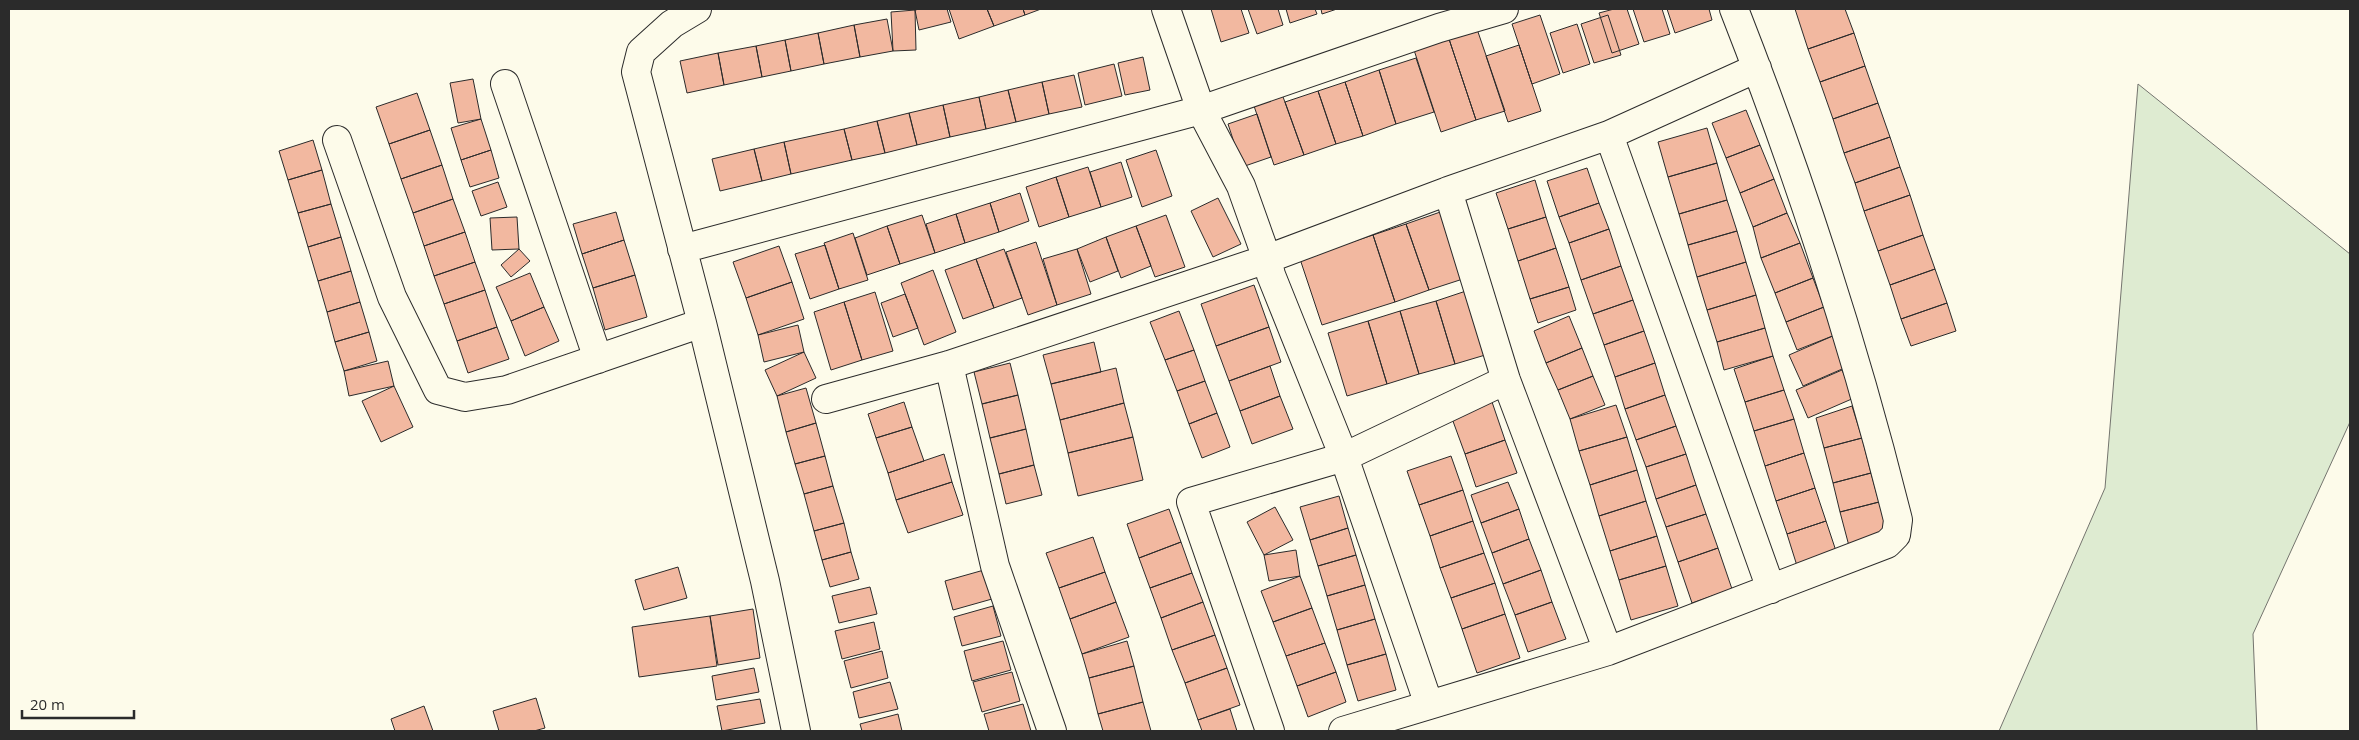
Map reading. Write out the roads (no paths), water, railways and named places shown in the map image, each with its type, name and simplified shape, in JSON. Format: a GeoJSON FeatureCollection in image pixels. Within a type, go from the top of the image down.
{"type":"FeatureCollection","features":[{"type":"Feature","properties":{"kind":"street"},"geometry":{"type":"LineString","coordinates":[[697,9],[672,24],[641,52],[636,72],[702,323],[764,581],[796,731]]}},
{"type":"Feature","properties":{"kind":"street"},"geometry":{"type":"LineString","coordinates":[[1166,9],[1201,110],[1241,186],[1271,275],[1344,457],[1429,705]]}},
{"type":"Feature","properties":{"kind":"street"},"geometry":{"type":"LineString","coordinates":[[682,249],[1201,110],[1439,28],[1504,9]]}},
{"type":"Feature","properties":{"kind":"street"},"geometry":{"type":"LineString","coordinates":[[1357,729],[1429,705],[1608,652],[1887,544],[1896,535],[1898,520],[1869,406],[1833,291],[1757,68],[1734,9]]}},
{"type":"Feature","properties":{"kind":"street"},"geometry":{"type":"LineString","coordinates":[[826,400],[948,365],[1267,259],[1448,191],[1609,134],[1757,68]]}},
{"type":"Feature","properties":{"kind":"street"},"geometry":{"type":"LineString","coordinates":[[505,84],[598,359]]}},
{"type":"Feature","properties":{"kind":"street"},"geometry":{"type":"LineString","coordinates":[[1609,134],[1771,589]]}},
{"type":"Feature","properties":{"kind":"street"},"geometry":{"type":"LineString","coordinates":[[337,140],[392,297],[438,390],[465,397],[507,390],[702,323]]}},
{"type":"Feature","properties":{"kind":"street"},"geometry":{"type":"LineString","coordinates":[[1448,191],[1506,380],[1608,652]]}},
{"type":"Feature","properties":{"kind":"street"},"geometry":{"type":"LineString","coordinates":[[948,365],[995,566],[1052,731]]}},
{"type":"Feature","properties":{"kind":"street"},"geometry":{"type":"LineString","coordinates":[[1270,731],[1190,502],[1344,457],[1506,380]]}}]}
